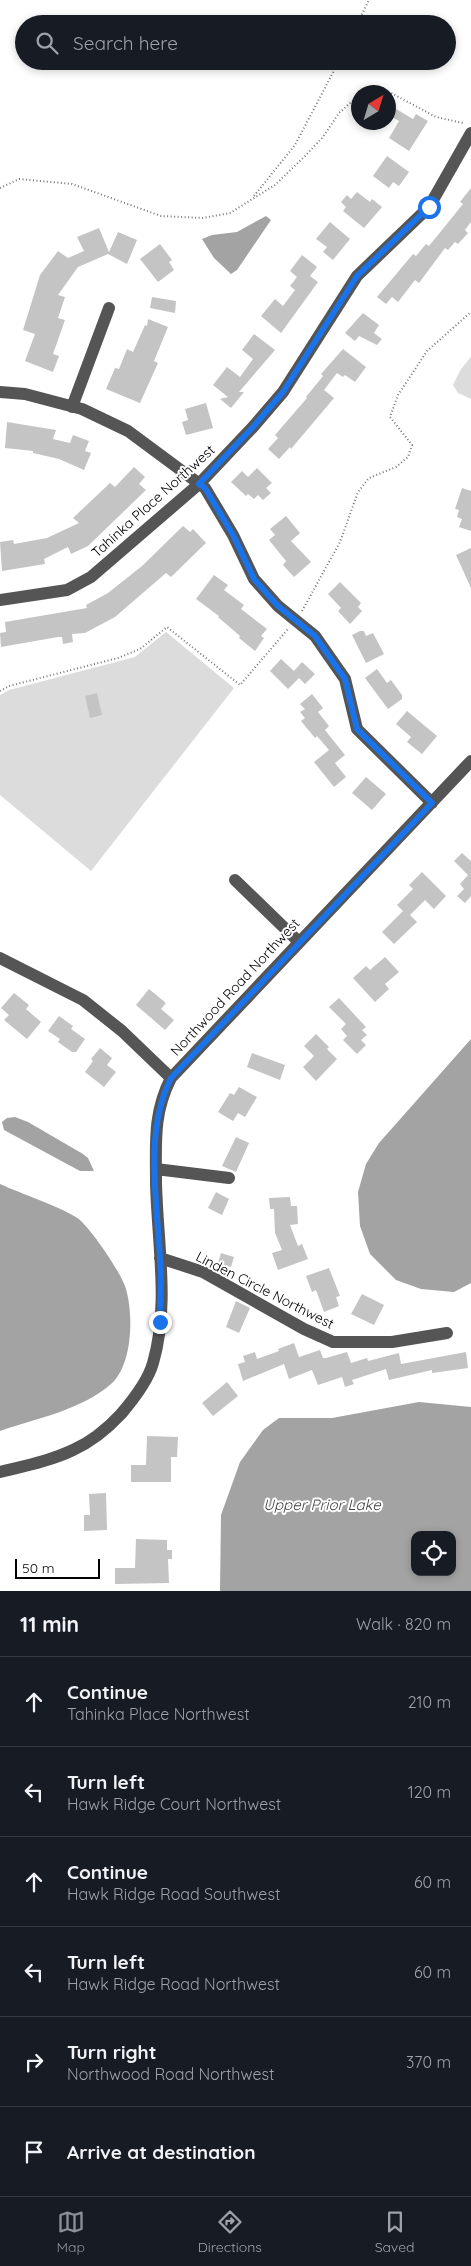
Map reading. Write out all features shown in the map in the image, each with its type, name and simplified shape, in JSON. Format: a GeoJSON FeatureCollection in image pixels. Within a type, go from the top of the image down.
{"type":"FeatureCollection","features":[{"type":"Feature","properties":{"kind":"street","name":"Tahinka Place Northwest"},"geometry":{"type":"LineString","coordinates":[[0,600],[67,590],[91,578],[199,484],[283,392],[357,276],[429,207],[468,129]]}},
{"type":"Feature","properties":{"kind":"street"},"geometry":{"type":"LineString","coordinates":[[72,407],[109,308]]}},
{"type":"Feature","properties":{"kind":"street"},"geometry":{"type":"LineString","coordinates":[[0,392],[26,394],[72,407],[128,431],[205,488],[233,535],[254,579],[278,606],[315,636],[345,679],[357,729],[432,803]]}},
{"type":"Feature","properties":{"kind":"street","name":"Northwood Road Northwest"},"geometry":{"type":"LineString","coordinates":[[0,1472],[74,1450],[108,1428],[134,1400],[153,1364],[160,1322],[160,1258],[157,1227],[155,1136],[161,1097],[171,1078],[471,761]]}},
{"type":"Feature","properties":{"kind":"street"},"geometry":{"type":"LineString","coordinates":[[235,880],[299,942]]}},
{"type":"Feature","properties":{"kind":"street"},"geometry":{"type":"LineString","coordinates":[[0,958],[82,1000],[122,1031],[171,1078]]}},
{"type":"Feature","properties":{"kind":"street"},"geometry":{"type":"LineString","coordinates":[[156,1169],[229,1178]]}},
{"type":"Feature","properties":{"kind":"street","name":"Linden Circle Northwest"},"geometry":{"type":"LineString","coordinates":[[160,1258],[204,1272],[304,1329],[332,1342],[392,1342],[447,1333]]}},
{"type":"Feature","properties":{"kind":"path"},"geometry":{"type":"LineString","coordinates":[[362,15],[369,0]]}},
{"type":"Feature","properties":{"kind":"path"},"geometry":{"type":"LineString","coordinates":[[253,198],[295,145],[334,70]]}},
{"type":"Feature","properties":{"kind":"path"},"geometry":{"type":"LineString","coordinates":[[396,95],[436,116],[468,129]]}},
{"type":"Feature","properties":{"kind":"path"},"geometry":{"type":"LineString","coordinates":[[0,188],[19,179],[72,184],[160,216],[203,218],[230,213],[274,185],[323,137],[339,113],[351,102]]}},
{"type":"Feature","properties":{"kind":"path"},"geometry":{"type":"LineString","coordinates":[[0,691],[9,686],[118,658],[140,649],[167,627],[240,685],[296,620],[340,542],[358,492],[369,478],[396,467],[408,457],[412,445],[390,417],[398,395],[427,352],[471,312]]}},
{"type":"Feature","properties":{"kind":"shaded area"},"geometry":{"type":"Polygon","coordinates":[[[471,357],[471,399],[458,393],[453,385],[461,369],[471,357]]]}},
{"type":"Feature","properties":{"kind":"shaded area"},"geometry":{"type":"Polygon","coordinates":[[[166,632],[234,688],[91,871],[0,795],[0,695],[9,690],[135,657],[166,632]]]}},
{"type":"Feature","properties":{"kind":"water"},"geometry":{"type":"Polygon","coordinates":[[[266,216],[271,220],[237,270],[231,274],[214,258],[202,239],[212,235],[237,232],[266,216]]]}},
{"type":"Feature","properties":{"kind":"water"},"geometry":{"type":"Polygon","coordinates":[[[471,1039],[471,1283],[454,1292],[421,1289],[396,1280],[370,1254],[360,1226],[358,1192],[366,1164],[379,1143],[471,1039]]]}},
{"type":"Feature","properties":{"kind":"water"},"geometry":{"type":"Polygon","coordinates":[[[15,1117],[28,1122],[83,1154],[88,1158],[94,1171],[80,1171],[4,1130],[2,1122],[7,1118],[15,1117]]]}},
{"type":"Feature","properties":{"kind":"water"},"geometry":{"type":"Polygon","coordinates":[[[0,1184],[65,1211],[80,1220],[92,1233],[125,1286],[130,1310],[130,1338],[124,1364],[118,1375],[111,1384],[99,1393],[73,1407],[0,1431],[0,1184]]]}},
{"type":"Feature","properties":{"kind":"water","name":"Upper Prior Lake"},"geometry":{"type":"Polygon","coordinates":[[[419,1402],[471,1407],[471,1591],[220,1591],[221,1515],[240,1462],[263,1430],[279,1418],[332,1418],[419,1402]]]}},
{"type":"Feature","properties":{"kind":"building"},"geometry":{"type":"Polygon","coordinates":[[[396,109],[413,119],[416,114],[428,121],[409,151],[389,138],[394,130],[396,130],[399,121],[396,119],[396,109]]]}},
{"type":"Feature","properties":{"kind":"building"},"geometry":{"type":"Polygon","coordinates":[[[387,156],[409,172],[399,186],[393,182],[389,188],[373,176],[387,156]]]}},
{"type":"Feature","properties":{"kind":"building"},"geometry":{"type":"Polygon","coordinates":[[[471,188],[471,222],[465,230],[468,233],[458,244],[455,242],[448,250],[445,248],[419,283],[415,280],[398,302],[392,297],[386,304],[377,297],[413,254],[416,256],[426,244],[429,246],[463,204],[460,202],[471,188]]]}},
{"type":"Feature","properties":{"kind":"building"},"geometry":{"type":"Polygon","coordinates":[[[357,192],[370,202],[372,199],[382,207],[364,228],[343,211],[346,207],[341,202],[347,195],[351,199],[357,192]]]}},
{"type":"Feature","properties":{"kind":"building"},"geometry":{"type":"Polygon","coordinates":[[[330,222],[350,239],[333,260],[323,252],[327,247],[316,239],[330,222]]]}},
{"type":"Feature","properties":{"kind":"building"},"geometry":{"type":"Polygon","coordinates":[[[99,228],[109,252],[118,232],[137,240],[127,264],[108,254],[78,267],[58,295],[65,297],[58,318],[65,320],[53,354],[59,356],[53,372],[25,361],[35,334],[23,330],[40,275],[58,251],[68,258],[84,251],[77,237],[99,228]]]}},
{"type":"Feature","properties":{"kind":"building"},"geometry":{"type":"Polygon","coordinates":[[[160,244],[172,260],[169,262],[174,270],[158,282],[140,259],[160,244]]]}},
{"type":"Feature","properties":{"kind":"building"},"geometry":{"type":"Polygon","coordinates":[[[302,255],[317,267],[310,276],[318,282],[281,333],[261,316],[275,299],[283,306],[295,290],[290,286],[297,277],[290,271],[302,255]]]}},
{"type":"Feature","properties":{"kind":"building"},"geometry":{"type":"Polygon","coordinates":[[[152,297],[176,301],[175,313],[150,308],[152,297]]]}},
{"type":"Feature","properties":{"kind":"building"},"geometry":{"type":"Polygon","coordinates":[[[363,313],[379,325],[374,333],[382,339],[377,345],[359,336],[355,341],[345,333],[363,313]]]}},
{"type":"Feature","properties":{"kind":"building"},"geometry":{"type":"Polygon","coordinates":[[[148,319],[168,327],[154,361],[158,363],[140,403],[106,389],[115,368],[119,369],[127,349],[133,352],[145,325],[147,326],[148,319]]]}},
{"type":"Feature","properties":{"kind":"building"},"geometry":{"type":"Polygon","coordinates":[[[254,334],[275,350],[239,392],[244,392],[231,408],[220,399],[228,397],[213,385],[227,367],[240,377],[253,359],[242,350],[254,334]]]}},
{"type":"Feature","properties":{"kind":"building"},"geometry":{"type":"Polygon","coordinates":[[[343,349],[366,367],[355,382],[345,375],[343,377],[337,373],[324,390],[334,398],[291,449],[290,447],[279,459],[268,449],[278,438],[275,435],[307,398],[323,376],[321,374],[343,349]]]}},
{"type":"Feature","properties":{"kind":"building"},"geometry":{"type":"Polygon","coordinates":[[[206,403],[213,428],[186,435],[182,422],[188,420],[185,409],[206,403]]]}},
{"type":"Feature","properties":{"kind":"building"},"geometry":{"type":"Polygon","coordinates":[[[7,422],[56,430],[53,439],[70,443],[73,435],[89,441],[85,451],[91,453],[84,470],[59,459],[33,453],[33,451],[5,448],[7,422]]]}},
{"type":"Feature","properties":{"kind":"building"},"geometry":{"type":"Polygon","coordinates":[[[134,467],[145,477],[139,484],[146,490],[88,546],[71,554],[68,547],[44,559],[45,564],[2,571],[0,542],[13,540],[14,544],[47,538],[79,523],[73,518],[110,483],[115,487],[134,467]]]}},
{"type":"Feature","properties":{"kind":"building"},"geometry":{"type":"Polygon","coordinates":[[[257,468],[272,483],[266,488],[271,493],[263,500],[258,495],[254,499],[248,494],[246,496],[231,482],[242,471],[248,477],[257,468]]]}},
{"type":"Feature","properties":{"kind":"building"},"geometry":{"type":"Polygon","coordinates":[[[462,488],[471,491],[471,531],[459,527],[462,519],[457,517],[459,510],[455,509],[462,488]]]}},
{"type":"Feature","properties":{"kind":"building"},"geometry":{"type":"Polygon","coordinates":[[[286,516],[300,533],[291,541],[311,562],[294,577],[283,565],[286,561],[269,540],[275,535],[270,529],[286,516]]]}},
{"type":"Feature","properties":{"kind":"building"},"geometry":{"type":"Polygon","coordinates":[[[183,526],[190,532],[193,529],[206,543],[171,577],[166,573],[115,617],[85,633],[72,634],[73,642],[63,644],[62,637],[58,637],[1,647],[0,633],[6,632],[5,622],[87,608],[86,605],[108,593],[142,566],[183,526]]]}},
{"type":"Feature","properties":{"kind":"building"},"geometry":{"type":"Polygon","coordinates":[[[471,548],[471,588],[456,555],[471,548]]]}},
{"type":"Feature","properties":{"kind":"building"},"geometry":{"type":"Polygon","coordinates":[[[214,575],[228,585],[224,590],[244,605],[241,609],[267,629],[261,636],[264,638],[255,651],[239,638],[240,636],[219,616],[196,599],[214,575]]]}},
{"type":"Feature","properties":{"kind":"building"},"geometry":{"type":"Polygon","coordinates":[[[340,582],[361,603],[358,607],[362,611],[350,624],[338,611],[341,608],[328,594],[340,582]]]}},
{"type":"Feature","properties":{"kind":"building"},"geometry":{"type":"Polygon","coordinates":[[[364,631],[366,636],[373,633],[384,654],[366,663],[352,635],[364,631]]]}},
{"type":"Feature","properties":{"kind":"building"},"geometry":{"type":"Polygon","coordinates":[[[281,659],[294,671],[302,662],[315,674],[305,684],[299,678],[288,689],[270,671],[281,659]]]}},
{"type":"Feature","properties":{"kind":"building"},"geometry":{"type":"Polygon","coordinates":[[[377,669],[387,683],[391,680],[402,695],[402,699],[388,709],[365,678],[377,669]]]}},
{"type":"Feature","properties":{"kind":"building"},"geometry":{"type":"Polygon","coordinates":[[[97,693],[102,715],[90,718],[85,696],[97,693]]]}},
{"type":"Feature","properties":{"kind":"building"},"geometry":{"type":"Polygon","coordinates":[[[312,694],[323,708],[318,712],[329,726],[325,730],[345,755],[335,763],[346,777],[334,787],[314,762],[329,750],[317,736],[315,738],[301,721],[305,718],[300,712],[305,709],[300,704],[312,694]]]}},
{"type":"Feature","properties":{"kind":"building"},"geometry":{"type":"Polygon","coordinates":[[[407,711],[437,736],[422,754],[407,742],[411,737],[396,724],[407,711]]]}},
{"type":"Feature","properties":{"kind":"building"},"geometry":{"type":"Polygon","coordinates":[[[366,777],[386,794],[372,810],[352,793],[366,777]]]}},
{"type":"Feature","properties":{"kind":"building"},"geometry":{"type":"Polygon","coordinates":[[[462,853],[471,861],[471,896],[465,903],[457,896],[464,889],[460,884],[468,875],[454,861],[462,853]]]}},
{"type":"Feature","properties":{"kind":"building"},"geometry":{"type":"Polygon","coordinates":[[[422,872],[446,896],[434,909],[425,900],[410,915],[417,922],[394,944],[382,932],[403,911],[397,905],[413,889],[409,885],[422,872]]]}},
{"type":"Feature","properties":{"kind":"building"},"geometry":{"type":"Polygon","coordinates":[[[385,957],[399,972],[385,984],[389,989],[375,1002],[353,978],[366,966],[370,970],[385,957]]]}},
{"type":"Feature","properties":{"kind":"building"},"geometry":{"type":"Polygon","coordinates":[[[149,989],[166,1003],[161,1009],[174,1020],[165,1030],[136,1005],[149,989]]]}},
{"type":"Feature","properties":{"kind":"building"},"geometry":{"type":"Polygon","coordinates":[[[14,993],[29,1005],[26,1009],[41,1022],[27,1039],[4,1020],[9,1015],[1,1008],[14,993]]]}},
{"type":"Feature","properties":{"kind":"building"},"geometry":{"type":"Polygon","coordinates":[[[339,998],[366,1027],[362,1030],[367,1035],[361,1040],[366,1045],[357,1054],[343,1040],[347,1036],[341,1029],[346,1024],[329,1007],[339,998]]]}},
{"type":"Feature","properties":{"kind":"building"},"geometry":{"type":"Polygon","coordinates":[[[59,1016],[73,1026],[71,1029],[85,1039],[76,1052],[72,1052],[58,1042],[60,1039],[48,1031],[59,1016]]]}},
{"type":"Feature","properties":{"kind":"building"},"geometry":{"type":"Polygon","coordinates":[[[316,1034],[329,1047],[327,1049],[337,1059],[316,1081],[303,1067],[314,1056],[304,1046],[316,1034]]]}},
{"type":"Feature","properties":{"kind":"building"},"geometry":{"type":"Polygon","coordinates":[[[100,1048],[112,1058],[107,1065],[116,1072],[104,1087],[85,1072],[93,1061],[91,1059],[100,1048]]]}},
{"type":"Feature","properties":{"kind":"building"},"geometry":{"type":"Polygon","coordinates":[[[252,1053],[285,1065],[280,1080],[247,1067],[252,1053]]]}},
{"type":"Feature","properties":{"kind":"building"},"geometry":{"type":"Polygon","coordinates":[[[239,1087],[257,1097],[245,1117],[238,1113],[233,1121],[218,1112],[230,1093],[234,1095],[239,1087]]]}},
{"type":"Feature","properties":{"kind":"building"},"geometry":{"type":"Polygon","coordinates":[[[236,1137],[249,1143],[236,1172],[222,1166],[236,1137]]]}},
{"type":"Feature","properties":{"kind":"building"},"geometry":{"type":"Polygon","coordinates":[[[216,1192],[229,1199],[222,1215],[208,1208],[216,1192]]]}},
{"type":"Feature","properties":{"kind":"building"},"geometry":{"type":"Polygon","coordinates":[[[290,1197],[291,1206],[297,1206],[298,1224],[290,1225],[298,1246],[302,1244],[308,1259],[278,1270],[272,1253],[282,1250],[275,1233],[274,1209],[270,1209],[269,1198],[290,1197]]]}},
{"type":"Feature","properties":{"kind":"building"},"geometry":{"type":"Polygon","coordinates":[[[221,1253],[234,1257],[231,1267],[218,1263],[221,1253]]]}},
{"type":"Feature","properties":{"kind":"building"},"geometry":{"type":"Polygon","coordinates":[[[329,1268],[340,1296],[336,1297],[339,1306],[324,1312],[316,1290],[312,1292],[306,1276],[329,1268]]]}},
{"type":"Feature","properties":{"kind":"building"},"geometry":{"type":"Polygon","coordinates":[[[362,1294],[384,1305],[374,1325],[351,1314],[362,1294]]]}},
{"type":"Feature","properties":{"kind":"building"},"geometry":{"type":"Polygon","coordinates":[[[236,1301],[250,1308],[239,1333],[226,1327],[236,1301]]]}},
{"type":"Feature","properties":{"kind":"building"},"geometry":{"type":"Polygon","coordinates":[[[294,1343],[299,1357],[320,1350],[323,1358],[347,1352],[351,1363],[367,1358],[368,1361],[399,1353],[401,1364],[466,1352],[468,1368],[432,1373],[432,1370],[389,1380],[386,1369],[352,1380],[354,1384],[345,1387],[342,1377],[318,1385],[312,1370],[289,1379],[284,1364],[243,1381],[238,1364],[245,1362],[243,1356],[255,1352],[257,1359],[294,1343]]]}},
{"type":"Feature","properties":{"kind":"building"},"geometry":{"type":"Polygon","coordinates":[[[227,1382],[238,1396],[213,1416],[202,1403],[227,1382]]]}},
{"type":"Feature","properties":{"kind":"building"},"geometry":{"type":"Polygon","coordinates":[[[147,1436],[178,1437],[177,1457],[171,1457],[171,1482],[131,1482],[131,1465],[146,1465],[147,1436]]]}},
{"type":"Feature","properties":{"kind":"building"},"geometry":{"type":"Polygon","coordinates":[[[106,1493],[107,1530],[84,1531],[84,1515],[90,1515],[89,1494],[106,1493]]]}},
{"type":"Feature","properties":{"kind":"building"},"geometry":{"type":"Polygon","coordinates":[[[136,1539],[167,1540],[167,1550],[172,1550],[172,1559],[168,1559],[169,1583],[115,1584],[115,1568],[135,1568],[136,1539]]]}},
{"type":"Feature","properties":{"kind":"route"},"geometry":{"type":"LineString","coordinates":[[160,1322],[160,1258],[157,1227],[155,1136],[161,1097],[171,1078],[202,1044],[432,803],[357,729],[345,679],[315,636],[278,606],[254,579],[233,535],[205,488],[199,484],[283,392],[334,309],[357,276],[429,207]]}}]}
